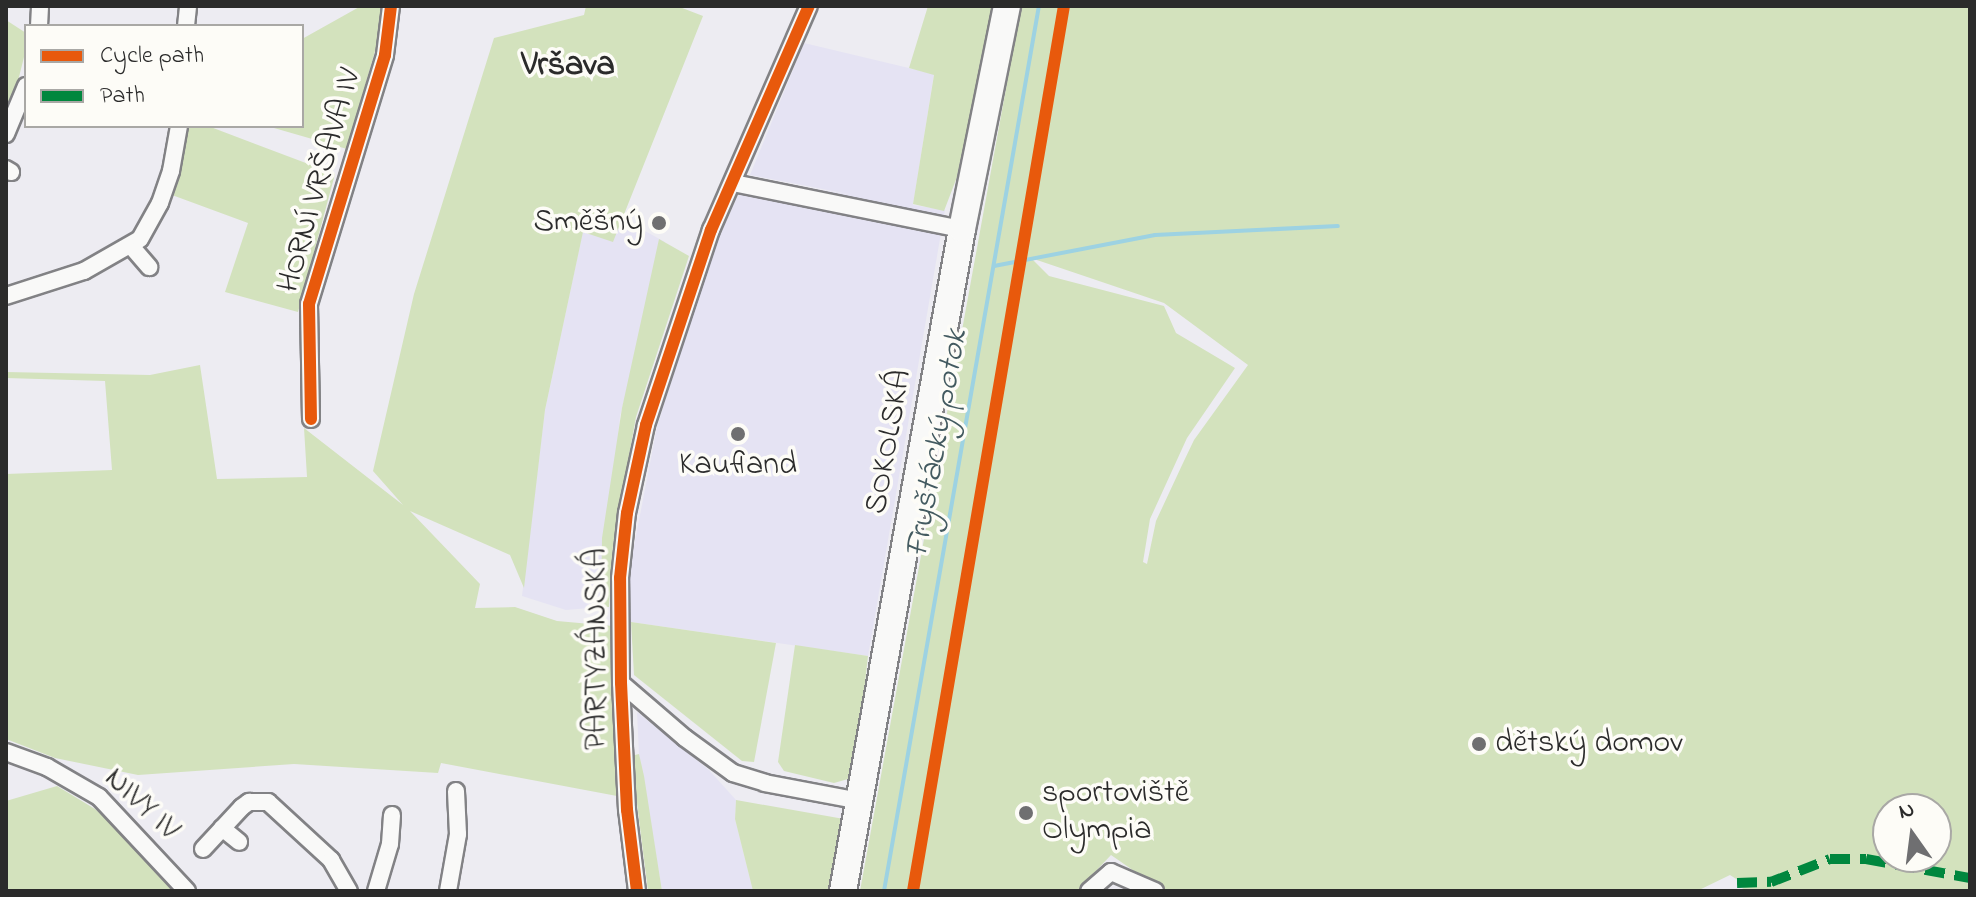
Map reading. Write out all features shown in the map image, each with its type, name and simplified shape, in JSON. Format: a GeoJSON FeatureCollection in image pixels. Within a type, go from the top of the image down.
{"type":"FeatureCollection","features":[{"type":"Feature","properties":{"kind":"main road","name":"SOKOLSKÁ"},"geometry":{"type":"LineString","coordinates":[[843,891],[962,229],[1007,6]]}},
{"type":"Feature","properties":{"kind":"street","name":"HORNÍ VRŠAVA IV"},"geometry":{"type":"LineString","coordinates":[[311,419],[309,304],[385,55],[391,6]]}},
{"type":"Feature","properties":{"kind":"street","name":"PARTYZÁNSKÁ"},"geometry":{"type":"LineString","coordinates":[[637,891],[627,810],[621,683],[624,532],[641,448],[695,274],[809,6]]}},
{"type":"Feature","properties":{"kind":"street"},"geometry":{"type":"LineString","coordinates":[[6,134],[24,91]]}},
{"type":"Feature","properties":{"kind":"street"},"geometry":{"type":"LineString","coordinates":[[6,296],[84,271],[140,239],[160,203],[171,171],[179,128]]}},
{"type":"Feature","properties":{"kind":"street"},"geometry":{"type":"LineString","coordinates":[[733,183],[962,229]]}},
{"type":"Feature","properties":{"kind":"street"},"geometry":{"type":"LineString","coordinates":[[131,246],[149,267]]}},
{"type":"Feature","properties":{"kind":"street"},"geometry":{"type":"LineString","coordinates":[[621,683],[685,738],[733,773],[765,783],[860,801]]}},
{"type":"Feature","properties":{"kind":"street","name":"NIVY IV"},"geometry":{"type":"LineString","coordinates":[[6,752],[47,767],[99,797],[187,891]]}},
{"type":"Feature","properties":{"kind":"street"},"geometry":{"type":"LineString","coordinates":[[448,891],[458,834],[456,791]]}},
{"type":"Feature","properties":{"kind":"street"},"geometry":{"type":"LineString","coordinates":[[203,849],[249,802],[268,802],[331,860],[349,891]]}},
{"type":"Feature","properties":{"kind":"street"},"geometry":{"type":"LineString","coordinates":[[376,891],[390,844],[392,815]]}},
{"type":"Feature","properties":{"kind":"street"},"geometry":{"type":"LineString","coordinates":[[222,828],[239,842]]}},
{"type":"Feature","properties":{"kind":"street"},"geometry":{"type":"LineString","coordinates":[[1089,891],[1111,872],[1155,891]]}},
{"type":"Feature","properties":{"kind":"shaded area"},"geometry":{"type":"Polygon","coordinates":[[[804,43],[934,74],[913,205],[945,210],[868,656],[631,622],[629,572],[657,427],[712,253],[746,178],[853,195],[750,175],[804,43]]]}},
{"type":"Feature","properties":{"kind":"shaded area"},"geometry":{"type":"Polygon","coordinates":[[[623,219],[665,242],[620,416],[601,607],[566,610],[522,596],[545,410],[583,231],[623,219]]]}},
{"type":"Feature","properties":{"kind":"shaded area"},"geometry":{"type":"Polygon","coordinates":[[[637,712],[709,770],[736,800],[735,819],[753,891],[662,891],[639,754],[637,712]]]}},
{"type":"Feature","properties":{"kind":"green space"},"geometry":{"type":"Polygon","coordinates":[[[361,6],[383,6],[383,23],[347,149],[274,128],[304,128],[304,38],[361,6]]]}},
{"type":"Feature","properties":{"kind":"green space"},"geometry":{"type":"Polygon","coordinates":[[[586,6],[677,6],[703,16],[613,242],[583,232],[545,410],[524,588],[510,555],[410,511],[480,584],[475,608],[515,607],[557,621],[613,626],[617,796],[441,763],[438,773],[294,764],[138,775],[55,758],[6,739],[6,474],[112,470],[105,381],[6,378],[6,372],[150,375],[200,365],[217,479],[307,477],[304,428],[403,505],[373,471],[414,294],[494,38],[584,15],[586,6]]]}},
{"type":"Feature","properties":{"kind":"green space"},"geometry":{"type":"Polygon","coordinates":[[[928,6],[993,6],[957,177],[944,211],[913,204],[934,75],[909,68],[928,6]]]}},
{"type":"Feature","properties":{"kind":"green space"},"geometry":{"type":"Polygon","coordinates":[[[1021,6],[1970,6],[1970,891],[1738,891],[1747,886],[1730,875],[1697,891],[1163,891],[1111,855],[1077,891],[860,891],[1021,6]],[[1031,258],[1049,276],[1164,306],[1176,333],[1235,368],[1187,438],[1150,519],[1143,562],[1147,564],[1156,521],[1194,440],[1248,365],[1164,303],[1031,258]]]}},
{"type":"Feature","properties":{"kind":"green space"},"geometry":{"type":"Polygon","coordinates":[[[6,20],[24,32],[24,57],[6,111],[6,20]]]}},
{"type":"Feature","properties":{"kind":"green space"},"geometry":{"type":"Polygon","coordinates":[[[188,128],[213,128],[335,174],[298,312],[225,292],[248,223],[172,195],[188,128]]]}},
{"type":"Feature","properties":{"kind":"green space"},"geometry":{"type":"Polygon","coordinates":[[[659,239],[689,256],[636,417],[613,545],[609,607],[601,607],[602,538],[622,408],[659,239]]]}},
{"type":"Feature","properties":{"kind":"green space"},"geometry":{"type":"Polygon","coordinates":[[[631,622],[776,643],[754,762],[742,761],[634,675],[631,622]]]}},
{"type":"Feature","properties":{"kind":"green space"},"geometry":{"type":"Polygon","coordinates":[[[795,645],[868,656],[855,772],[848,779],[834,783],[784,771],[778,762],[795,645]]]}},
{"type":"Feature","properties":{"kind":"green space"},"geometry":{"type":"Polygon","coordinates":[[[639,754],[662,891],[648,891],[631,756],[639,754]]]}},
{"type":"Feature","properties":{"kind":"green space"},"geometry":{"type":"Polygon","coordinates":[[[57,786],[95,809],[130,839],[176,891],[6,891],[6,801],[57,786]]]}},
{"type":"Feature","properties":{"kind":"green space"},"geometry":{"type":"Polygon","coordinates":[[[736,800],[844,819],[831,891],[753,891],[735,819],[736,800]]]}},
{"type":"Feature","properties":{"kind":"waterway","name":"Fryštácký potok"},"geometry":{"type":"LineString","coordinates":[[884,891],[1039,6]]}},
{"type":"Feature","properties":{"kind":"waterway"},"geometry":{"type":"LineString","coordinates":[[994,266],[1155,235],[1338,226]]}},
{"type":"Feature","properties":{"kind":"marked path"},"geometry":{"type":"LineString","coordinates":[[1737,883],[1771,882],[1830,859],[1866,859],[1970,878]]}},
{"type":"Feature","properties":{"kind":"cycle path"},"geometry":{"type":"LineString","coordinates":[[311,419],[309,304],[385,55],[391,6]]}},
{"type":"Feature","properties":{"kind":"cycle path"},"geometry":{"type":"LineString","coordinates":[[637,891],[627,810],[621,683],[620,578],[627,513],[646,425],[711,230],[809,6]]}},
{"type":"Feature","properties":{"kind":"cycle path"},"geometry":{"type":"LineString","coordinates":[[913,891],[1064,6]]}},
{"type":"Feature","properties":{"kind":"place","name":"Směšný"},"geometry":{"type":"Point","coordinates":[659,223]}},
{"type":"Feature","properties":{"kind":"place","name":"Kaufland"},"geometry":{"type":"Point","coordinates":[738,434]}},
{"type":"Feature","properties":{"kind":"place","name":"dětský domov"},"geometry":{"type":"Point","coordinates":[1479,744]}},
{"type":"Feature","properties":{"kind":"place","name":"sportoviště Olympia"},"geometry":{"type":"Point","coordinates":[1026,813]}},
{"type":"Feature","properties":{"kind":"district","name":"Vršava"},"geometry":{"type":"Point","coordinates":[568,67]}}]}
